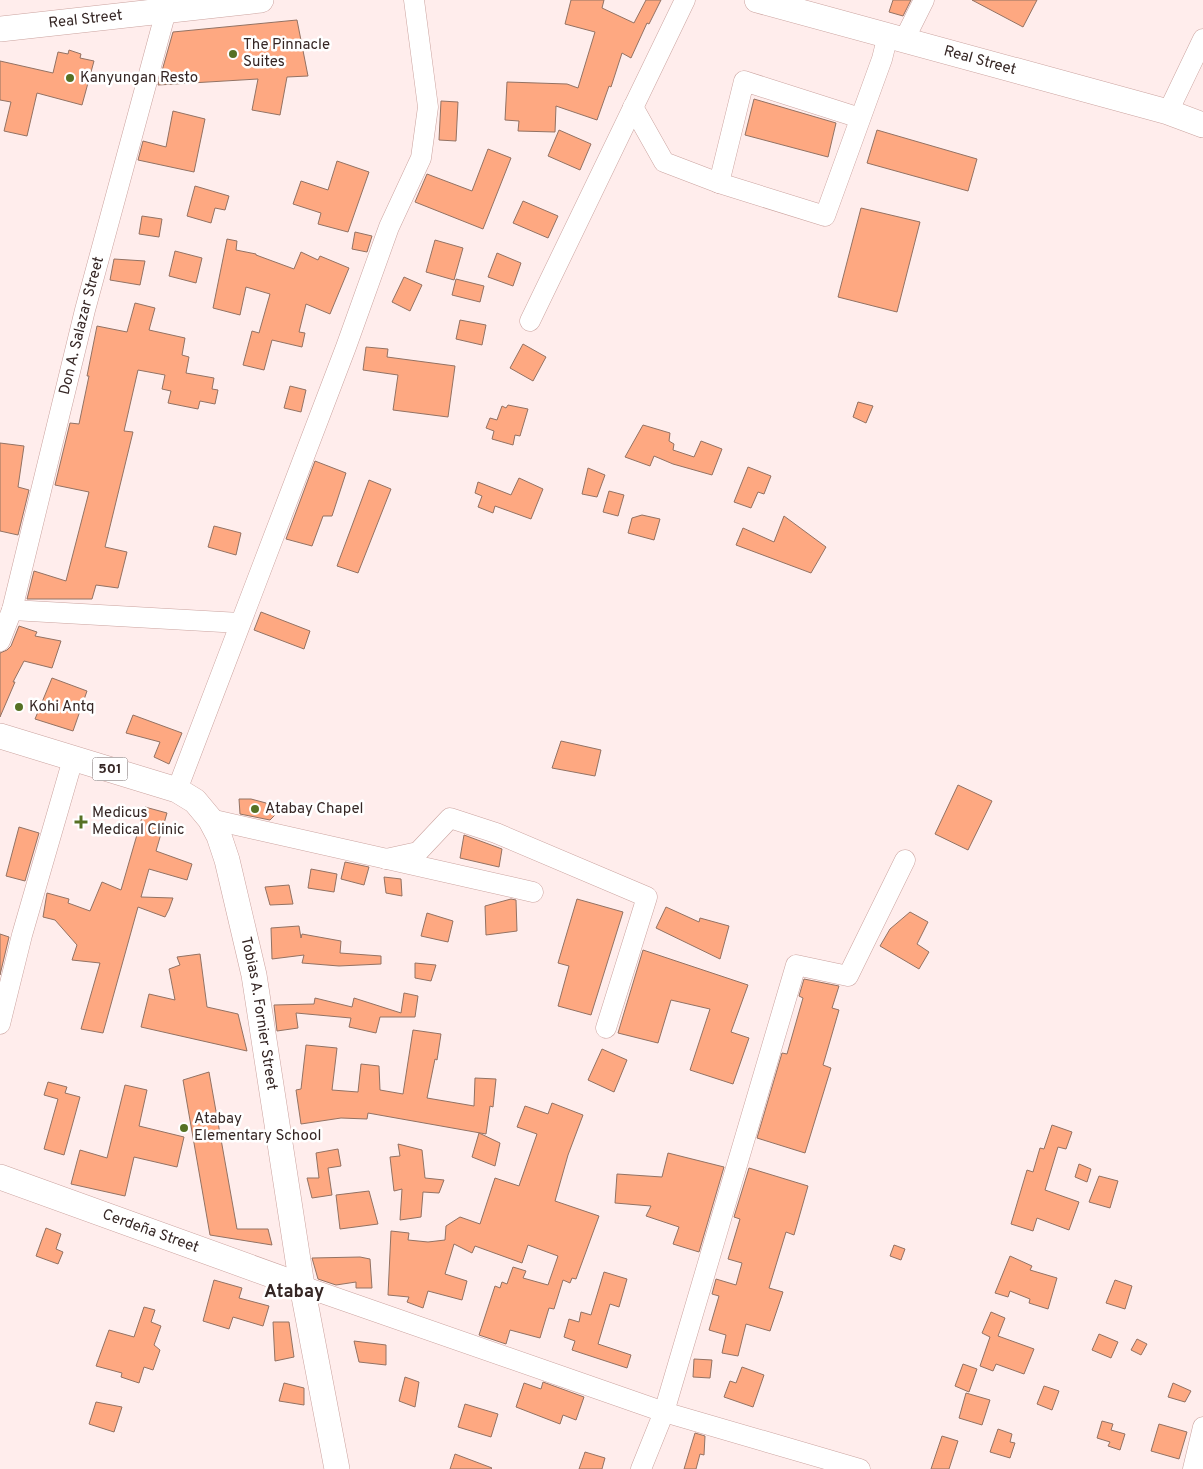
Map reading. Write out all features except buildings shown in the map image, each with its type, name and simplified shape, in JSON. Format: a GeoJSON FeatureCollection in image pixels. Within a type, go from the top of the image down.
{"type":"FeatureCollection","features":[{"type":"Feature","properties":{"kind":"main road","name":"Real Street"},"geometry":{"type":"LineString","coordinates":[[0,29],[116,8],[156,8],[261,0]]}},
{"type":"Feature","properties":{"kind":"main road","name":"Real Street"},"geometry":{"type":"LineString","coordinates":[[757,0],[1168,112],[1203,125]]}},
{"type":"Feature","properties":{"kind":"main road","name":"Tobias A. Fornier Street"},"geometry":{"type":"LineString","coordinates":[[0,736],[73,759],[127,773],[177,790],[195,802],[210,819],[219,836],[227,860],[254,975],[302,1286],[337,1469]]}},
{"type":"Feature","properties":{"kind":"main road","name":"Cerdeña Street"},"geometry":{"type":"LineString","coordinates":[[0,1177],[302,1286]]}},
{"type":"Feature","properties":{"kind":"street"},"geometry":{"type":"LineString","coordinates":[[177,790],[390,227],[421,158],[428,107],[414,0]]}},
{"type":"Feature","properties":{"kind":"street"},"geometry":{"type":"LineString","coordinates":[[530,321],[685,0]]}},
{"type":"Feature","properties":{"kind":"street"},"geometry":{"type":"LineString","coordinates":[[633,107],[664,162],[719,183],[825,216],[860,118],[896,38],[924,0]]}},
{"type":"Feature","properties":{"kind":"street","name":"Don A. Salazar Street"},"geometry":{"type":"LineString","coordinates":[[0,641],[12,610],[156,8]]}},
{"type":"Feature","properties":{"kind":"street"},"geometry":{"type":"LineString","coordinates":[[1168,112],[1203,39]]}},
{"type":"Feature","properties":{"kind":"street"},"geometry":{"type":"LineString","coordinates":[[719,183],[744,81],[860,118]]}},
{"type":"Feature","properties":{"kind":"street"},"geometry":{"type":"LineString","coordinates":[[12,610],[240,624]]}},
{"type":"Feature","properties":{"kind":"street"},"geometry":{"type":"LineString","coordinates":[[0,1024],[22,935],[73,759]]}},
{"type":"Feature","properties":{"kind":"street"},"geometry":{"type":"LineString","coordinates":[[386,859],[418,852],[450,818],[496,833],[647,897],[606,1028]]}},
{"type":"Feature","properties":{"kind":"street"},"geometry":{"type":"LineString","coordinates":[[210,819],[533,892]]}},
{"type":"Feature","properties":{"kind":"street"},"geometry":{"type":"LineString","coordinates":[[640,1469],[664,1412],[796,965],[848,976],[905,860]]}},
{"type":"Feature","properties":{"kind":"street"},"geometry":{"type":"LineString","coordinates":[[302,1286],[664,1412],[860,1469]]}},
{"type":"Feature","properties":{"kind":"street"},"geometry":{"type":"LineString","coordinates":[[1193,1469],[1203,1427]]}},
{"type":"Feature","properties":{"kind":"place","name":"The Pinnacle Suites"},"geometry":{"type":"Point","coordinates":[233,54]}},
{"type":"Feature","properties":{"kind":"place","name":"Kanyungan Resto"},"geometry":{"type":"Point","coordinates":[70,78]}},
{"type":"Feature","properties":{"kind":"place","name":"Kohi Antq"},"geometry":{"type":"Point","coordinates":[19,707]}},
{"type":"Feature","properties":{"kind":"place","name":"Atabay Chapel"},"geometry":{"type":"Point","coordinates":[255,809]}},
{"type":"Feature","properties":{"kind":"place","name":"Medicus Medical Clinic"},"geometry":{"type":"Point","coordinates":[81,822]}},
{"type":"Feature","properties":{"kind":"place","name":"Atabay Elementary School"},"geometry":{"type":"Point","coordinates":[184,1128]}},
{"type":"Feature","properties":{"kind":"district","name":"Atabay"},"geometry":{"type":"Point","coordinates":[294,1292]}}]}
